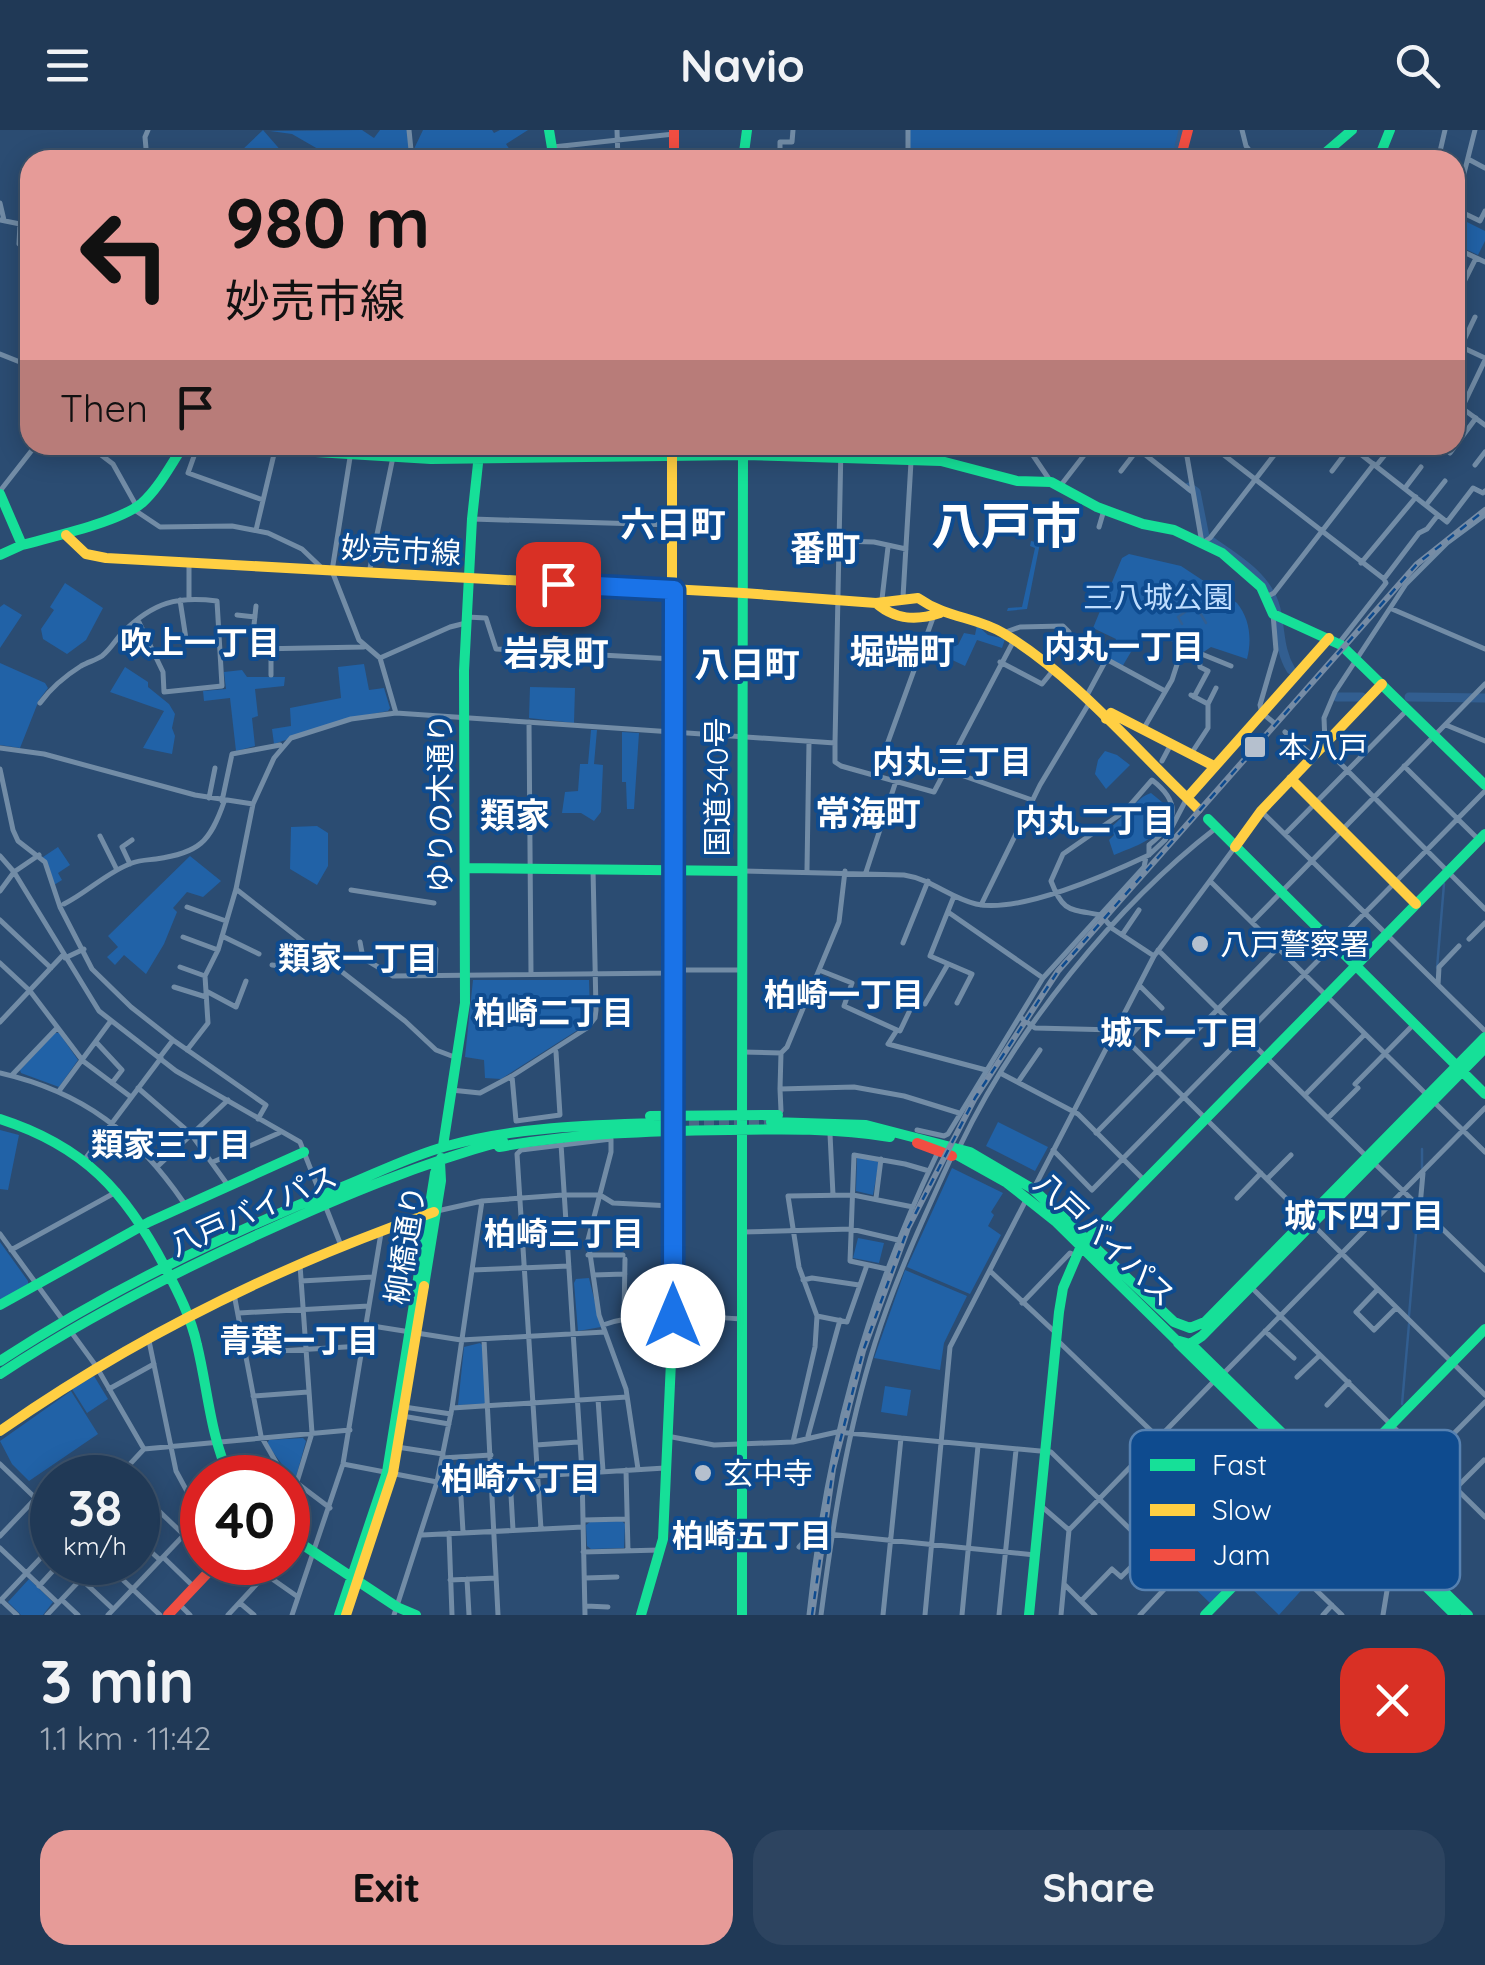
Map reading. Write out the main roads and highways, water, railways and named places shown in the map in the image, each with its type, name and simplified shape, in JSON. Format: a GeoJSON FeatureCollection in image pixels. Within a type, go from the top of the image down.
{"type":"FeatureCollection","features":[{"type":"Feature","properties":{"kind":"main road"},"geometry":{"type":"LineString","coordinates":[[1328,150],[1350,130]]}},
{"type":"Feature","properties":{"kind":"main road"},"geometry":{"type":"LineString","coordinates":[[0,555],[135,508],[147,498],[177,455]]}},
{"type":"Feature","properties":{"kind":"main road"},"geometry":{"type":"LineString","coordinates":[[382,455],[476,459],[538,455]]}},
{"type":"Feature","properties":{"kind":"main road","name":"ゆりの木通り"},"geometry":{"type":"LineString","coordinates":[[440,1160],[465,1003],[466,620],[477,455]]}},
{"type":"Feature","properties":{"kind":"main road"},"geometry":{"type":"LineString","coordinates":[[641,1615],[660,1550],[673,1316],[672,455]]}},
{"type":"Feature","properties":{"kind":"main road","name":"国道340号"},"geometry":{"type":"LineString","coordinates":[[742,1615],[743,455]]}},
{"type":"Feature","properties":{"kind":"main road"},"geometry":{"type":"LineString","coordinates":[[804,455],[952,462],[1017,481],[1056,484],[1104,510],[1174,530],[1202,543],[1235,564],[1268,596],[1272,614],[1334,641],[1356,658],[1485,788]]}},
{"type":"Feature","properties":{"kind":"main road"},"geometry":{"type":"LineString","coordinates":[[0,493],[22,545]]}},
{"type":"Feature","properties":{"kind":"main road","name":"妙売市線"},"geometry":{"type":"LineString","coordinates":[[66,534],[90,556],[879,602]]}},
{"type":"Feature","properties":{"kind":"main road"},"geometry":{"type":"LineString","coordinates":[[937,614],[923,600],[879,602],[884,611],[912,619],[937,614],[979,622],[1004,633],[1088,700],[1198,809]]}},
{"type":"Feature","properties":{"kind":"main road"},"geometry":{"type":"LineString","coordinates":[[1186,798],[1262,712],[1334,641]]}},
{"type":"Feature","properties":{"kind":"main road"},"geometry":{"type":"LineString","coordinates":[[1235,847],[1260,811],[1382,684]]}},
{"type":"Feature","properties":{"kind":"main road"},"geometry":{"type":"LineString","coordinates":[[1106,718],[1111,713],[1214,766]]}},
{"type":"Feature","properties":{"kind":"main road"},"geometry":{"type":"LineString","coordinates":[[1291,779],[1416,904]]}},
{"type":"Feature","properties":{"kind":"main road"},"geometry":{"type":"LineString","coordinates":[[1212,823],[1485,1094]]}},
{"type":"Feature","properties":{"kind":"main road"},"geometry":{"type":"LineString","coordinates":[[1029,1615],[1063,1288],[1082,1247],[1482,837]]}},
{"type":"Feature","properties":{"kind":"main road"},"geometry":{"type":"LineString","coordinates":[[466,868],[742,871]]}},
{"type":"Feature","properties":{"kind":"main road","name":"八戸バイパス"},"geometry":{"type":"LineString","coordinates":[[1460,1068],[1485,1034]]}},
{"type":"Feature","properties":{"kind":"main road","name":"八戸バイパス"},"geometry":{"type":"LineString","coordinates":[[1082,1247],[1112,1264],[1183,1328],[1193,1329],[1205,1322],[1460,1068],[1485,1048]]}},
{"type":"Feature","properties":{"kind":"main road"},"geometry":{"type":"LineString","coordinates":[[467,1141],[522,1127],[576,1120],[742,1115],[856,1118],[917,1130],[962,1154]]}},
{"type":"Feature","properties":{"kind":"main road"},"geometry":{"type":"LineString","coordinates":[[0,1120],[52,1138],[86,1159],[118,1191],[142,1224],[188,1316],[220,1455]]}},
{"type":"Feature","properties":{"kind":"main road","name":"八戸バイパス"},"geometry":{"type":"LineString","coordinates":[[771,1122],[866,1125],[962,1154],[1030,1193],[1176,1340],[1190,1344],[1202,1336],[1309,1221]]}},
{"type":"Feature","properties":{"kind":"main road","name":"八戸バイパス"},"geometry":{"type":"LineString","coordinates":[[0,1362],[166,1270],[442,1147],[543,1131],[659,1123]]}},
{"type":"Feature","properties":{"kind":"main road"},"geometry":{"type":"LineString","coordinates":[[440,1160],[559,1136],[673,1130],[858,1132],[936,1146]]}},
{"type":"Feature","properties":{"kind":"main road","name":"八戸バイパス"},"geometry":{"type":"LineString","coordinates":[[323,1200],[460,1152],[543,1131]]}},
{"type":"Feature","properties":{"kind":"main road"},"geometry":{"type":"LineString","coordinates":[[0,1305],[34,1282],[142,1224],[304,1152]]}},
{"type":"Feature","properties":{"kind":"main road","name":"柳橋通り"},"geometry":{"type":"LineString","coordinates":[[390,1473],[432,1213],[441,1181],[440,1160]]}},
{"type":"Feature","properties":{"kind":"main road"},"geometry":{"type":"LineString","coordinates":[[0,1430],[148,1336],[300,1265],[432,1213]]}},
{"type":"Feature","properties":{"kind":"main road"},"geometry":{"type":"LineString","coordinates":[[1112,1264],[1203,1356]]}},
{"type":"Feature","properties":{"kind":"main road"},"geometry":{"type":"LineString","coordinates":[[1190,1344],[1205,1322]]}},
{"type":"Feature","properties":{"kind":"main road","name":"八戸バイパス"},"geometry":{"type":"LineString","coordinates":[[0,1374],[66,1325]]}},
{"type":"Feature","properties":{"kind":"main road"},"geometry":{"type":"LineString","coordinates":[[1386,1430],[1485,1329]]}},
{"type":"Feature","properties":{"kind":"main road","name":"柳橋通り"},"geometry":{"type":"LineString","coordinates":[[343,1615],[398,1447],[413,1333]]}},
{"type":"Feature","properties":{"kind":"main road"},"geometry":{"type":"LineString","coordinates":[[1202,1336],[1198,1346],[1226,1390]]}},
{"type":"Feature","properties":{"kind":"main road"},"geometry":{"type":"LineString","coordinates":[[1176,1340],[1273,1430]]}},
{"type":"Feature","properties":{"kind":"main road"},"geometry":{"type":"LineString","coordinates":[[1190,1344],[1226,1390],[1268,1430]]}},
{"type":"Feature","properties":{"kind":"main road"},"geometry":{"type":"LineString","coordinates":[[310,1549],[396,1611],[416,1615]]}},
{"type":"Feature","properties":{"kind":"main road"},"geometry":{"type":"LineString","coordinates":[[168,1615],[197,1585]]}},
{"type":"Feature","properties":{"kind":"main road"},"geometry":{"type":"LineString","coordinates":[[1205,1615],[1230,1590]]}},
{"type":"Feature","properties":{"kind":"main road"},"geometry":{"type":"LineString","coordinates":[[1433,1590],[1456,1615]]}},
{"type":"Feature","properties":{"kind":"main road"},"geometry":{"type":"LineString","coordinates":[[1440,1590],[1468,1615]]}},
{"type":"Feature","properties":{"kind":"waterway"},"geometry":{"type":"LineString","coordinates":[[1178,150],[1183,130]]}},
{"type":"Feature","properties":{"kind":"waterway"},"geometry":{"type":"LineString","coordinates":[[1189,487],[1196,492],[1205,537],[1248,567],[1272,597],[1282,648],[1291,670]]}},
{"type":"Feature","properties":{"kind":"waterway"},"geometry":{"type":"LineString","coordinates":[[1182,624],[1178,617],[1192,607],[1206,623]]}},
{"type":"Feature","properties":{"kind":"waterway"},"geometry":{"type":"LineString","coordinates":[[1337,697],[1362,697]]}},
{"type":"Feature","properties":{"kind":"waterway"},"geometry":{"type":"LineString","coordinates":[[1409,697],[1485,698]]}},
{"type":"Feature","properties":{"kind":"waterway"},"geometry":{"type":"LineString","coordinates":[[1437,968],[1444,884]]}},
{"type":"Feature","properties":{"kind":"waterway"},"geometry":{"type":"LineString","coordinates":[[1422,1149],[1422,1168]]}},
{"type":"Feature","properties":{"kind":"waterway"},"geometry":{"type":"LineString","coordinates":[[1409,1316],[1418,1209]]}},
{"type":"Feature","properties":{"kind":"waterway"},"geometry":{"type":"LineString","coordinates":[[1402,1404],[1409,1324]]}},
{"type":"Feature","properties":{"kind":"waterway"},"geometry":{"type":"LineString","coordinates":[[1261,1417],[1274,1430]]}},
{"type":"Feature","properties":{"kind":"waterway"},"geometry":{"type":"LineString","coordinates":[[1436,1590],[1462,1615]]}},
{"type":"Feature","properties":{"kind":"tunnel"},"geometry":{"type":"LineString","coordinates":[[659,1123],[771,1122]]}},
{"type":"Feature","properties":{"kind":"railway"},"geometry":{"type":"LineString","coordinates":[[812,1615],[833,1469],[863,1351],[908,1228],[975,1098],[1058,971],[1417,564],[1485,510]]}},
{"type":"Feature","properties":{"kind":"place","name":"本八戸"},"geometry":{"type":"Point","coordinates":[1255,747]}},
{"type":"Feature","properties":{"kind":"place","name":"八戸警察署"},"geometry":{"type":"Point","coordinates":[1200,944]}},
{"type":"Feature","properties":{"kind":"place","name":"玄中寺"},"geometry":{"type":"Point","coordinates":[703,1473]}},
{"type":"Feature","properties":{"kind":"district","name":"六日町"},"geometry":{"type":"Point","coordinates":[673,524]}},
{"type":"Feature","properties":{"kind":"district","name":"八戸市"},"geometry":{"type":"Point","coordinates":[1006,525]}},
{"type":"Feature","properties":{"kind":"district","name":"番町"},"geometry":{"type":"Point","coordinates":[825,548]}},
{"type":"Feature","properties":{"kind":"district","name":"吹上一丁目"},"geometry":{"type":"Point","coordinates":[200,642]}},
{"type":"Feature","properties":{"kind":"district","name":"内丸一丁目"},"geometry":{"type":"Point","coordinates":[1124,646]}},
{"type":"Feature","properties":{"kind":"district","name":"堀端町"},"geometry":{"type":"Point","coordinates":[902,651]}},
{"type":"Feature","properties":{"kind":"district","name":"岩泉町"},"geometry":{"type":"Point","coordinates":[556,653]}},
{"type":"Feature","properties":{"kind":"district","name":"八日町"},"geometry":{"type":"Point","coordinates":[747,664]}},
{"type":"Feature","properties":{"kind":"district","name":"内丸三丁目"},"geometry":{"type":"Point","coordinates":[952,761]}},
{"type":"Feature","properties":{"kind":"district","name":"常海町"},"geometry":{"type":"Point","coordinates":[868,813]}},
{"type":"Feature","properties":{"kind":"district","name":"類家"},"geometry":{"type":"Point","coordinates":[515,815]}},
{"type":"Feature","properties":{"kind":"district","name":"内丸二丁目"},"geometry":{"type":"Point","coordinates":[1095,820]}},
{"type":"Feature","properties":{"kind":"district","name":"類家一丁目"},"geometry":{"type":"Point","coordinates":[358,958]}},
{"type":"Feature","properties":{"kind":"district","name":"柏崎一丁目"},"geometry":{"type":"Point","coordinates":[844,994]}},
{"type":"Feature","properties":{"kind":"district","name":"柏崎二丁目"},"geometry":{"type":"Point","coordinates":[554,1012]}},
{"type":"Feature","properties":{"kind":"district","name":"城下一丁目"},"geometry":{"type":"Point","coordinates":[1180,1032]}},
{"type":"Feature","properties":{"kind":"district","name":"類家三丁目"},"geometry":{"type":"Point","coordinates":[171,1144]}},
{"type":"Feature","properties":{"kind":"district","name":"城下四丁目"},"geometry":{"type":"Point","coordinates":[1364,1215]}},
{"type":"Feature","properties":{"kind":"district","name":"柏崎三丁目"},"geometry":{"type":"Point","coordinates":[564,1233]}},
{"type":"Feature","properties":{"kind":"district","name":"青葉一丁目"},"geometry":{"type":"Point","coordinates":[299,1340]}},
{"type":"Feature","properties":{"kind":"district","name":"柏崎六丁目"},"geometry":{"type":"Point","coordinates":[521,1478]}},
{"type":"Feature","properties":{"kind":"district","name":"柏崎五丁目"},"geometry":{"type":"Point","coordinates":[752,1535]}},
{"type":"Feature","properties":{"kind":"park label","name":"三八城公園"},"geometry":{"type":"Point","coordinates":[1158,597]}}]}
